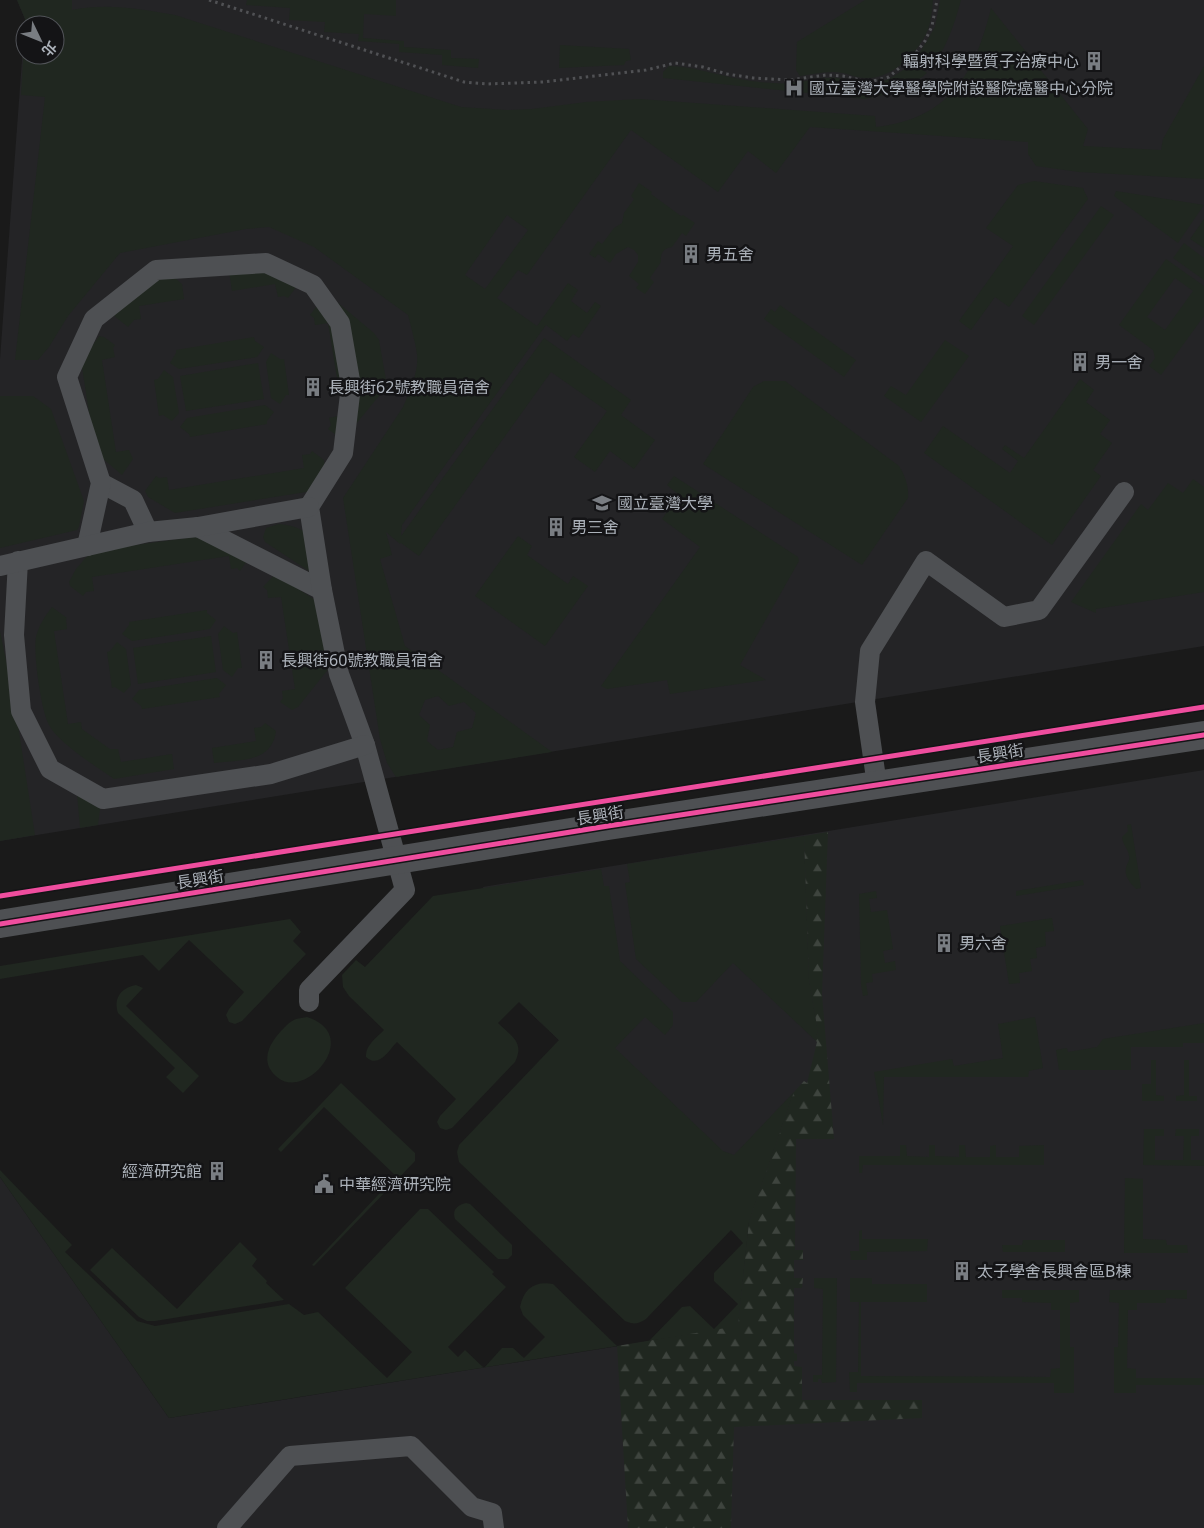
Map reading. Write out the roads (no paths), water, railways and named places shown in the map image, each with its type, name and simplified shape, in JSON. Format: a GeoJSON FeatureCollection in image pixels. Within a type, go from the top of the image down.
{"type":"FeatureCollection","features":[{"type":"Feature","properties":{"kind":"street","name":"長興街"},"geometry":{"type":"LineString","coordinates":[[0,924],[1204,734]]}},
{"type":"Feature","properties":{"kind":"lane"},"geometry":{"type":"LineString","coordinates":[[87,546],[101,483],[67,377],[94,318],[156,270],[266,263],[312,285],[340,323],[351,386],[343,454],[309,507],[338,674],[364,745],[405,890],[309,990],[309,1002]]}},
{"type":"Feature","properties":{"kind":"lane"},"geometry":{"type":"LineString","coordinates":[[101,483],[133,500],[148,532]]}},
{"type":"Feature","properties":{"kind":"lane"},"geometry":{"type":"LineString","coordinates":[[877,785],[865,702],[870,651],[926,561],[1004,617],[1039,610],[1124,492]]}},
{"type":"Feature","properties":{"kind":"lane"},"geometry":{"type":"LineString","coordinates":[[309,507],[198,527],[148,532],[9,563],[21,711],[50,769],[103,799],[272,774],[364,745]]}},
{"type":"Feature","properties":{"kind":"lane"},"geometry":{"type":"LineString","coordinates":[[198,527],[322,590]]}},
{"type":"Feature","properties":{"kind":"lane"},"geometry":{"type":"LineString","coordinates":[[228,1528],[290,1456],[411,1446],[472,1507],[492,1512],[494,1528]]}},
{"type":"Feature","properties":{"kind":"place","name":"輻射科學暨質子治療中心"},"geometry":{"type":"Point","coordinates":[1094,61]}},
{"type":"Feature","properties":{"kind":"place","name":"國立臺灣大學醫學院附設醫院癌醫中心分院"},"geometry":{"type":"Point","coordinates":[794,88]}},
{"type":"Feature","properties":{"kind":"place","name":"男五舍"},"geometry":{"type":"Point","coordinates":[691,254]}},
{"type":"Feature","properties":{"kind":"place","name":"男一舍"},"geometry":{"type":"Point","coordinates":[1080,362]}},
{"type":"Feature","properties":{"kind":"place","name":"長興街62號教職員宿舍"},"geometry":{"type":"Point","coordinates":[313,387]}},
{"type":"Feature","properties":{"kind":"place","name":"國立臺灣大學"},"geometry":{"type":"Point","coordinates":[602,503]}},
{"type":"Feature","properties":{"kind":"place","name":"男三舍"},"geometry":{"type":"Point","coordinates":[556,527]}},
{"type":"Feature","properties":{"kind":"place","name":"長興街60號教職員宿舍"},"geometry":{"type":"Point","coordinates":[266,660]}},
{"type":"Feature","properties":{"kind":"place","name":"男六舍"},"geometry":{"type":"Point","coordinates":[944,943]}},
{"type":"Feature","properties":{"kind":"place","name":"經濟研究館"},"geometry":{"type":"Point","coordinates":[217,1171]}},
{"type":"Feature","properties":{"kind":"place","name":"中華經濟研究院"},"geometry":{"type":"Point","coordinates":[324,1184]}},
{"type":"Feature","properties":{"kind":"place","name":"太子學舍長興舍區B棟"},"geometry":{"type":"Point","coordinates":[962,1271]}}]}
